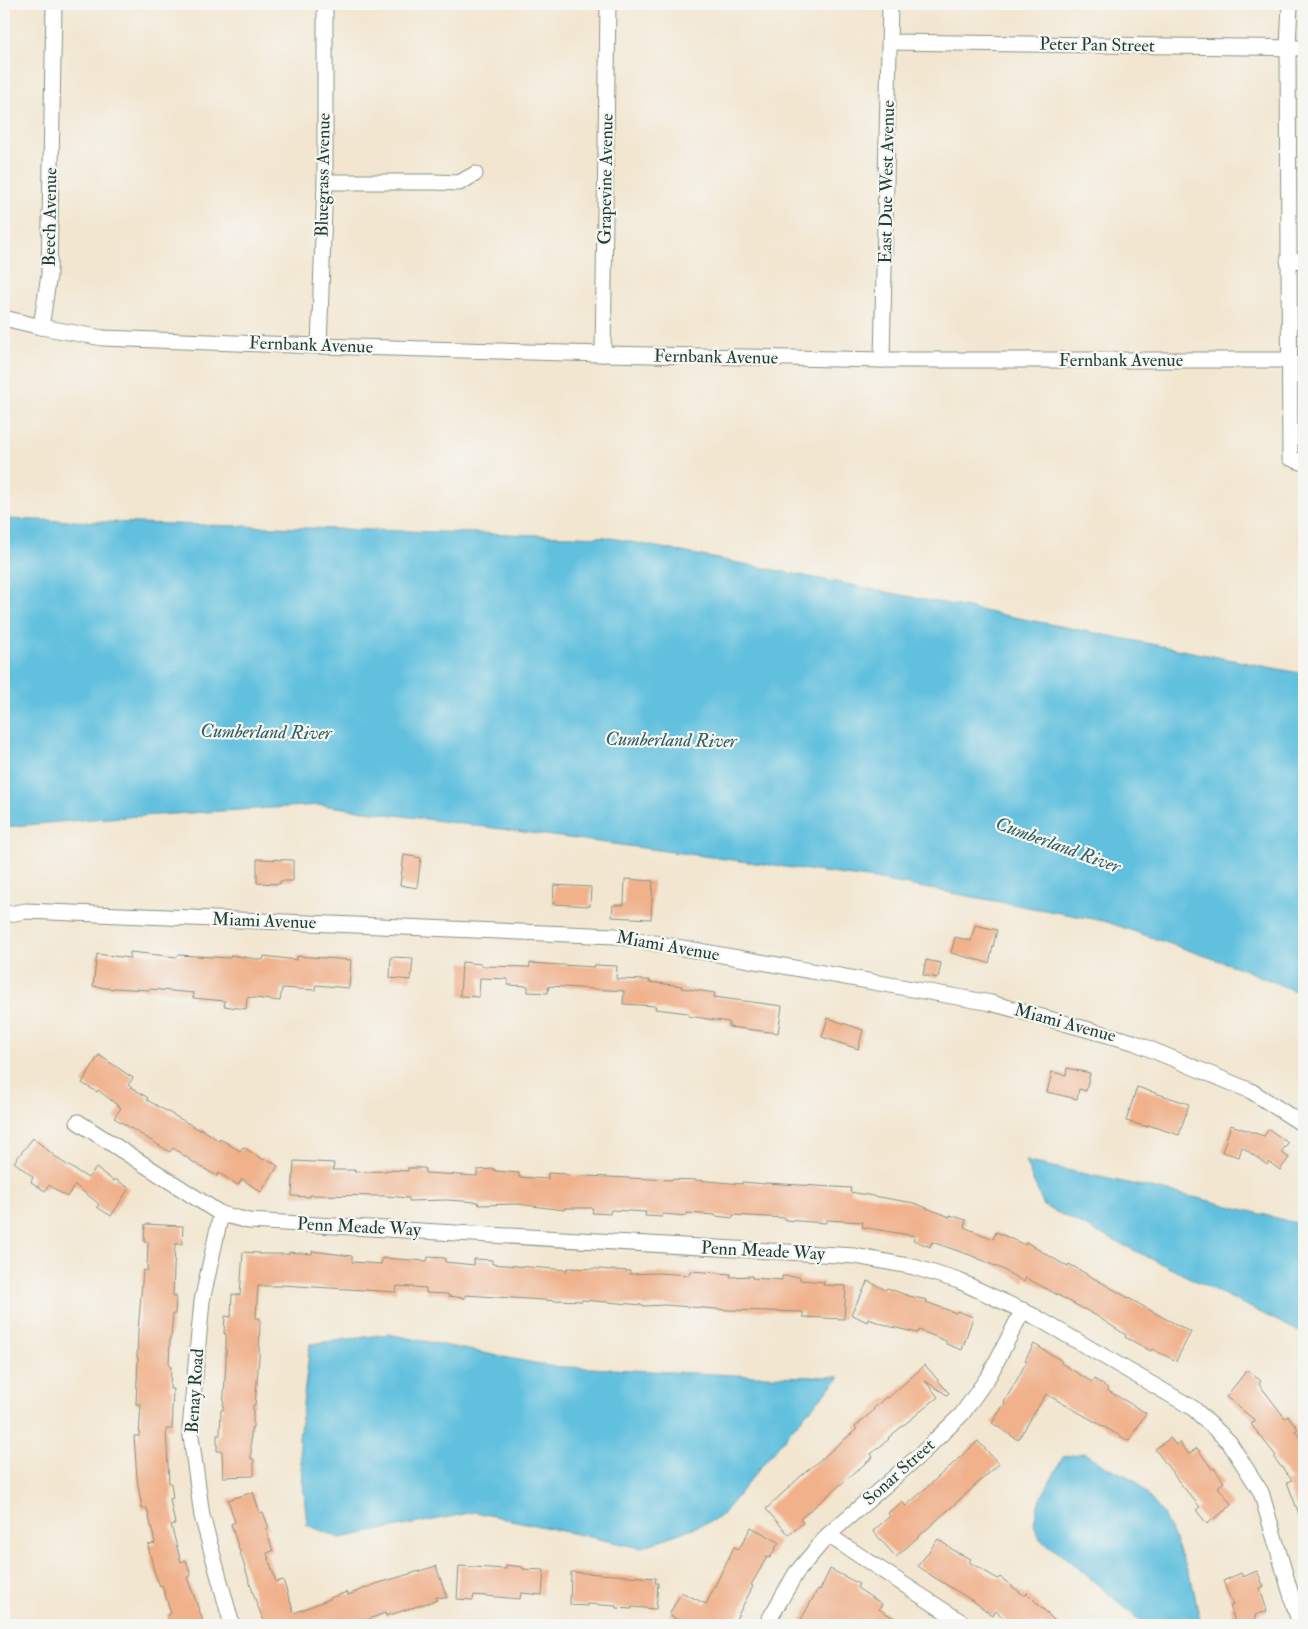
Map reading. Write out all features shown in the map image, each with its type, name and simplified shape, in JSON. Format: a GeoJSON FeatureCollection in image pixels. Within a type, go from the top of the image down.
{"type":"FeatureCollection","features":[{"type":"Feature","properties":{"kind":"street","name":"Beech Avenue"},"geometry":{"type":"LineString","coordinates":[[41,327],[49,275],[54,4]]}},
{"type":"Feature","properties":{"kind":"street","name":"Bluegrass Avenue"},"geometry":{"type":"LineString","coordinates":[[319,346],[324,182],[325,4]]}},
{"type":"Feature","properties":{"kind":"street","name":"Grapevine Avenue"},"geometry":{"type":"LineString","coordinates":[[603,354],[608,4]]}},
{"type":"Feature","properties":{"kind":"street","name":"East Due West Avenue"},"geometry":{"type":"LineString","coordinates":[[882,360],[890,4]]}},
{"type":"Feature","properties":{"kind":"street"},"geometry":{"type":"LineString","coordinates":[[1290,4],[1288,47],[1290,458],[1304,463]]}},
{"type":"Feature","properties":{"kind":"street","name":"Peter Pan Street"},"geometry":{"type":"LineString","coordinates":[[890,42],[1304,48]]}},
{"type":"Feature","properties":{"kind":"street"},"geometry":{"type":"LineString","coordinates":[[324,182],[459,183],[474,174]]}},
{"type":"Feature","properties":{"kind":"street"},"geometry":{"type":"LineString","coordinates":[[1288,260],[1304,260]]}},
{"type":"Feature","properties":{"kind":"street"},"geometry":{"type":"LineString","coordinates":[[4,318],[41,327]]}},
{"type":"Feature","properties":{"kind":"street","name":"Fernbank Avenue"},"geometry":{"type":"LineString","coordinates":[[41,327],[103,338],[143,340],[603,354],[882,360],[1289,360]]}},
{"type":"Feature","properties":{"kind":"street","name":"Miami Avenue"},"geometry":{"type":"LineString","coordinates":[[4,915],[26,912],[615,936],[991,1003],[1133,1042],[1252,1091],[1304,1125]]}},
{"type":"Feature","properties":{"kind":"street","name":"Penn Meade Way"},"geometry":{"type":"LineString","coordinates":[[78,1122],[221,1214],[249,1221],[855,1256],[914,1267],[959,1281],[1023,1310],[1193,1408],[1229,1442],[1261,1492],[1300,1625]]}},
{"type":"Feature","properties":{"kind":"street","name":"Benay Road"},"geometry":{"type":"LineString","coordinates":[[221,1214],[202,1301],[190,1429],[202,1516],[232,1625]]}},
{"type":"Feature","properties":{"kind":"street","name":"Sonar Street"},"geometry":{"type":"LineString","coordinates":[[766,1625],[796,1573],[828,1535],[920,1455],[962,1414],[990,1374],[1023,1310]]}},
{"type":"Feature","properties":{"kind":"street"},"geometry":{"type":"LineString","coordinates":[[828,1535],[966,1625]]}},
{"type":"Feature","properties":{"kind":"water","name":"Cumberland River"},"geometry":{"type":"Polygon","coordinates":[[[4,519],[606,537],[1304,674],[1304,995],[1243,969],[1104,921],[875,879],[321,805],[92,819],[4,827],[4,519]]]}},
{"type":"Feature","properties":{"kind":"water"},"geometry":{"type":"Polygon","coordinates":[[[1025,1161],[1202,1199],[1304,1225],[1304,1334],[1044,1206],[1025,1161]]]}},
{"type":"Feature","properties":{"kind":"water"},"geometry":{"type":"Polygon","coordinates":[[[388,1334],[549,1366],[755,1376],[840,1377],[792,1429],[719,1518],[640,1548],[475,1512],[340,1538],[307,1525],[299,1439],[310,1344],[388,1334]]]}},
{"type":"Feature","properties":{"kind":"water"},"geometry":{"type":"Polygon","coordinates":[[[1084,1453],[1103,1465],[1135,1480],[1163,1514],[1192,1582],[1201,1625],[1145,1625],[1070,1561],[1040,1539],[1034,1524],[1038,1504],[1063,1457],[1084,1453]]]}},
{"type":"Feature","properties":{"kind":"building"},"geometry":{"type":"Polygon","coordinates":[[[404,855],[421,858],[417,888],[400,885],[404,855]]]}},
{"type":"Feature","properties":{"kind":"building"},"geometry":{"type":"Polygon","coordinates":[[[257,859],[293,860],[293,881],[280,881],[280,884],[257,883],[257,859]]]}},
{"type":"Feature","properties":{"kind":"building"},"geometry":{"type":"Polygon","coordinates":[[[625,879],[653,881],[651,919],[612,917],[613,905],[624,905],[625,879]]]}},
{"type":"Feature","properties":{"kind":"building"},"geometry":{"type":"Polygon","coordinates":[[[554,885],[591,887],[590,906],[553,904],[554,885]]]}},
{"type":"Feature","properties":{"kind":"building"},"geometry":{"type":"Polygon","coordinates":[[[975,925],[997,930],[989,963],[951,953],[955,937],[971,941],[975,925]]]}},
{"type":"Feature","properties":{"kind":"building"},"geometry":{"type":"Polygon","coordinates":[[[130,952],[177,957],[178,955],[230,958],[231,955],[263,960],[264,956],[297,960],[297,956],[351,960],[349,988],[316,985],[315,990],[282,988],[280,1001],[247,997],[246,1009],[224,1006],[225,1001],[193,998],[194,993],[149,989],[113,989],[93,986],[97,954],[130,958],[130,952]]]}},
{"type":"Feature","properties":{"kind":"building"},"geometry":{"type":"Polygon","coordinates":[[[391,957],[413,958],[411,980],[390,978],[391,957]]]}},
{"type":"Feature","properties":{"kind":"building"},"geometry":{"type":"Polygon","coordinates":[[[926,960],[941,963],[938,978],[923,975],[926,960]]]}},
{"type":"Feature","properties":{"kind":"building"},"geometry":{"type":"Polygon","coordinates":[[[462,962],[481,964],[481,966],[530,967],[530,963],[594,967],[594,965],[617,966],[616,979],[650,980],[649,982],[715,993],[714,997],[782,1006],[778,1033],[729,1027],[729,1022],[688,1016],[688,1013],[655,1009],[656,1006],[623,1004],[624,991],[549,986],[548,993],[528,992],[528,986],[508,985],[508,979],[480,978],[479,997],[460,996],[462,962]]]}},
{"type":"Feature","properties":{"kind":"building"},"geometry":{"type":"Polygon","coordinates":[[[828,1018],[863,1030],[858,1049],[822,1037],[828,1018]]]}},
{"type":"Feature","properties":{"kind":"building"},"geometry":{"type":"Polygon","coordinates":[[[99,1055],[133,1078],[128,1085],[148,1098],[147,1100],[200,1130],[201,1128],[219,1141],[220,1139],[240,1151],[243,1147],[278,1166],[261,1192],[242,1179],[238,1185],[219,1173],[217,1176],[173,1148],[170,1152],[114,1118],[121,1108],[98,1090],[97,1092],[82,1083],[99,1055]]]}},
{"type":"Feature","properties":{"kind":"building"},"geometry":{"type":"Polygon","coordinates":[[[1067,1068],[1090,1073],[1086,1091],[1079,1089],[1077,1099],[1047,1092],[1052,1072],[1066,1075],[1067,1068]]]}},
{"type":"Feature","properties":{"kind":"building"},"geometry":{"type":"Polygon","coordinates":[[[1137,1087],[1189,1104],[1179,1135],[1148,1125],[1148,1127],[1126,1121],[1137,1087]]]}},
{"type":"Feature","properties":{"kind":"building"},"geometry":{"type":"Polygon","coordinates":[[[1231,1125],[1264,1136],[1269,1129],[1288,1143],[1281,1152],[1289,1158],[1280,1170],[1269,1162],[1267,1165],[1242,1147],[1239,1157],[1222,1152],[1231,1125]]]}},
{"type":"Feature","properties":{"kind":"building"},"geometry":{"type":"Polygon","coordinates":[[[33,1138],[61,1161],[88,1178],[96,1168],[114,1181],[115,1179],[129,1188],[111,1216],[97,1207],[99,1204],[75,1185],[67,1197],[49,1185],[45,1191],[31,1182],[33,1177],[14,1162],[33,1138]]]}},
{"type":"Feature","properties":{"kind":"building"},"geometry":{"type":"Polygon","coordinates":[[[294,1161],[334,1163],[333,1170],[355,1170],[354,1172],[408,1171],[408,1168],[425,1168],[425,1173],[477,1176],[477,1170],[495,1169],[495,1171],[519,1173],[519,1177],[548,1179],[548,1173],[851,1188],[850,1192],[914,1203],[950,1217],[950,1215],[966,1220],[964,1227],[993,1239],[996,1232],[1025,1245],[1026,1242],[1068,1267],[1069,1264],[1191,1332],[1176,1361],[1152,1349],[1151,1351],[1125,1337],[1126,1335],[1095,1315],[1026,1278],[1024,1282],[1002,1269],[970,1255],[932,1242],[930,1247],[913,1240],[915,1236],[862,1227],[863,1222],[826,1220],[826,1223],[785,1220],[785,1218],[733,1215],[733,1218],[687,1213],[687,1216],[662,1214],[662,1217],[645,1216],[646,1212],[611,1210],[610,1214],[592,1213],[593,1208],[564,1208],[564,1210],[517,1204],[479,1205],[478,1202],[447,1200],[409,1201],[409,1198],[386,1196],[292,1196],[294,1161]]]}},
{"type":"Feature","properties":{"kind":"building"},"geometry":{"type":"Polygon","coordinates":[[[145,1224],[183,1226],[182,1244],[175,1244],[173,1296],[176,1296],[175,1314],[173,1314],[170,1337],[169,1366],[171,1366],[170,1389],[173,1389],[173,1413],[172,1429],[166,1429],[169,1483],[171,1483],[173,1498],[170,1499],[175,1524],[171,1525],[181,1562],[186,1560],[191,1576],[187,1577],[203,1621],[190,1625],[170,1625],[167,1615],[171,1613],[162,1585],[160,1586],[154,1571],[148,1545],[155,1543],[147,1508],[142,1509],[137,1478],[134,1436],[139,1436],[141,1404],[136,1404],[137,1358],[143,1270],[147,1271],[148,1242],[144,1242],[145,1224]]]}},
{"type":"Feature","properties":{"kind":"building"},"geometry":{"type":"Polygon","coordinates":[[[312,1251],[352,1256],[352,1262],[381,1264],[382,1258],[427,1261],[428,1257],[445,1258],[445,1262],[474,1265],[474,1259],[492,1260],[492,1264],[567,1270],[567,1268],[630,1271],[630,1274],[689,1275],[690,1271],[731,1274],[730,1277],[752,1276],[752,1278],[782,1280],[782,1276],[800,1277],[800,1280],[824,1282],[823,1285],[846,1286],[844,1319],[803,1317],[803,1312],[730,1310],[665,1305],[643,1306],[582,1300],[558,1301],[465,1295],[465,1298],[448,1296],[448,1294],[426,1293],[426,1288],[397,1286],[396,1292],[282,1285],[258,1286],[256,1318],[260,1318],[259,1358],[255,1405],[253,1405],[253,1428],[251,1428],[251,1459],[254,1459],[254,1476],[223,1477],[222,1451],[217,1451],[217,1435],[220,1435],[221,1410],[223,1410],[226,1363],[225,1316],[231,1317],[232,1294],[240,1295],[243,1252],[259,1254],[289,1254],[289,1252],[312,1254],[312,1251]]]}},
{"type":"Feature","properties":{"kind":"building"},"geometry":{"type":"Polygon","coordinates":[[[868,1281],[886,1290],[887,1288],[927,1300],[926,1302],[973,1317],[962,1350],[919,1330],[918,1333],[868,1319],[867,1322],[851,1314],[868,1281]]]}},
{"type":"Feature","properties":{"kind":"building"},"geometry":{"type":"Polygon","coordinates":[[[1034,1344],[1062,1361],[1061,1363],[1092,1382],[1094,1379],[1108,1388],[1107,1390],[1146,1413],[1129,1441],[1046,1394],[1018,1440],[992,1423],[1005,1403],[1034,1344]]]}},
{"type":"Feature","properties":{"kind":"building"},"geometry":{"type":"Polygon","coordinates":[[[925,1365],[949,1393],[947,1395],[925,1381],[938,1397],[888,1438],[871,1454],[873,1457],[800,1519],[803,1523],[789,1535],[766,1509],[801,1476],[857,1429],[855,1427],[886,1397],[888,1398],[925,1365]]]}},
{"type":"Feature","properties":{"kind":"building"},"geometry":{"type":"Polygon","coordinates":[[[1247,1370],[1261,1381],[1259,1384],[1285,1418],[1288,1416],[1298,1429],[1295,1431],[1304,1443],[1304,1525],[1287,1482],[1292,1480],[1274,1458],[1276,1456],[1251,1424],[1256,1421],[1226,1397],[1247,1370]]]}},
{"type":"Feature","properties":{"kind":"building"},"geometry":{"type":"Polygon","coordinates":[[[1170,1438],[1176,1445],[1179,1442],[1189,1454],[1197,1448],[1224,1482],[1218,1487],[1232,1505],[1207,1524],[1196,1510],[1200,1507],[1155,1449],[1170,1438]]]}},
{"type":"Feature","properties":{"kind":"building"},"geometry":{"type":"Polygon","coordinates":[[[978,1441],[999,1464],[896,1557],[873,1531],[890,1516],[888,1513],[902,1502],[906,1506],[978,1441]]]}},
{"type":"Feature","properties":{"kind":"building"},"geometry":{"type":"Polygon","coordinates":[[[253,1492],[260,1513],[263,1512],[269,1528],[266,1529],[273,1551],[267,1553],[276,1582],[283,1580],[294,1613],[347,1592],[348,1595],[376,1584],[436,1566],[447,1598],[436,1597],[437,1600],[386,1616],[385,1613],[353,1625],[266,1625],[257,1605],[231,1524],[235,1522],[228,1500],[253,1492]]]}},
{"type":"Feature","properties":{"kind":"building"},"geometry":{"type":"Polygon","coordinates":[[[751,1527],[779,1542],[770,1558],[767,1557],[751,1585],[753,1586],[733,1625],[688,1625],[669,1615],[681,1592],[706,1604],[734,1547],[739,1549],[751,1527]]]}},
{"type":"Feature","properties":{"kind":"building"},"geometry":{"type":"Polygon","coordinates":[[[938,1539],[956,1552],[971,1559],[969,1562],[998,1579],[1000,1577],[1025,1596],[1027,1593],[1059,1625],[1011,1625],[996,1611],[993,1616],[973,1601],[932,1576],[918,1566],[938,1539]]]}},
{"type":"Feature","properties":{"kind":"building"},"geometry":{"type":"Polygon","coordinates":[[[506,1565],[523,1567],[523,1569],[544,1570],[542,1595],[521,1593],[520,1599],[474,1595],[473,1600],[457,1599],[459,1566],[506,1569],[506,1565]]]}},
{"type":"Feature","properties":{"kind":"building"},"geometry":{"type":"Polygon","coordinates":[[[830,1569],[859,1584],[857,1588],[882,1604],[879,1609],[906,1625],[798,1625],[818,1589],[820,1590],[830,1569]]]}},
{"type":"Feature","properties":{"kind":"building"},"geometry":{"type":"Polygon","coordinates":[[[1257,1571],[1264,1587],[1260,1588],[1267,1611],[1255,1615],[1258,1625],[1236,1625],[1230,1606],[1233,1605],[1223,1581],[1241,1573],[1243,1577],[1257,1571]]]}},
{"type":"Feature","properties":{"kind":"building"},"geometry":{"type":"Polygon","coordinates":[[[571,1572],[656,1578],[655,1583],[658,1583],[656,1609],[616,1608],[616,1606],[587,1604],[587,1606],[570,1605],[571,1572]]]}}]}
